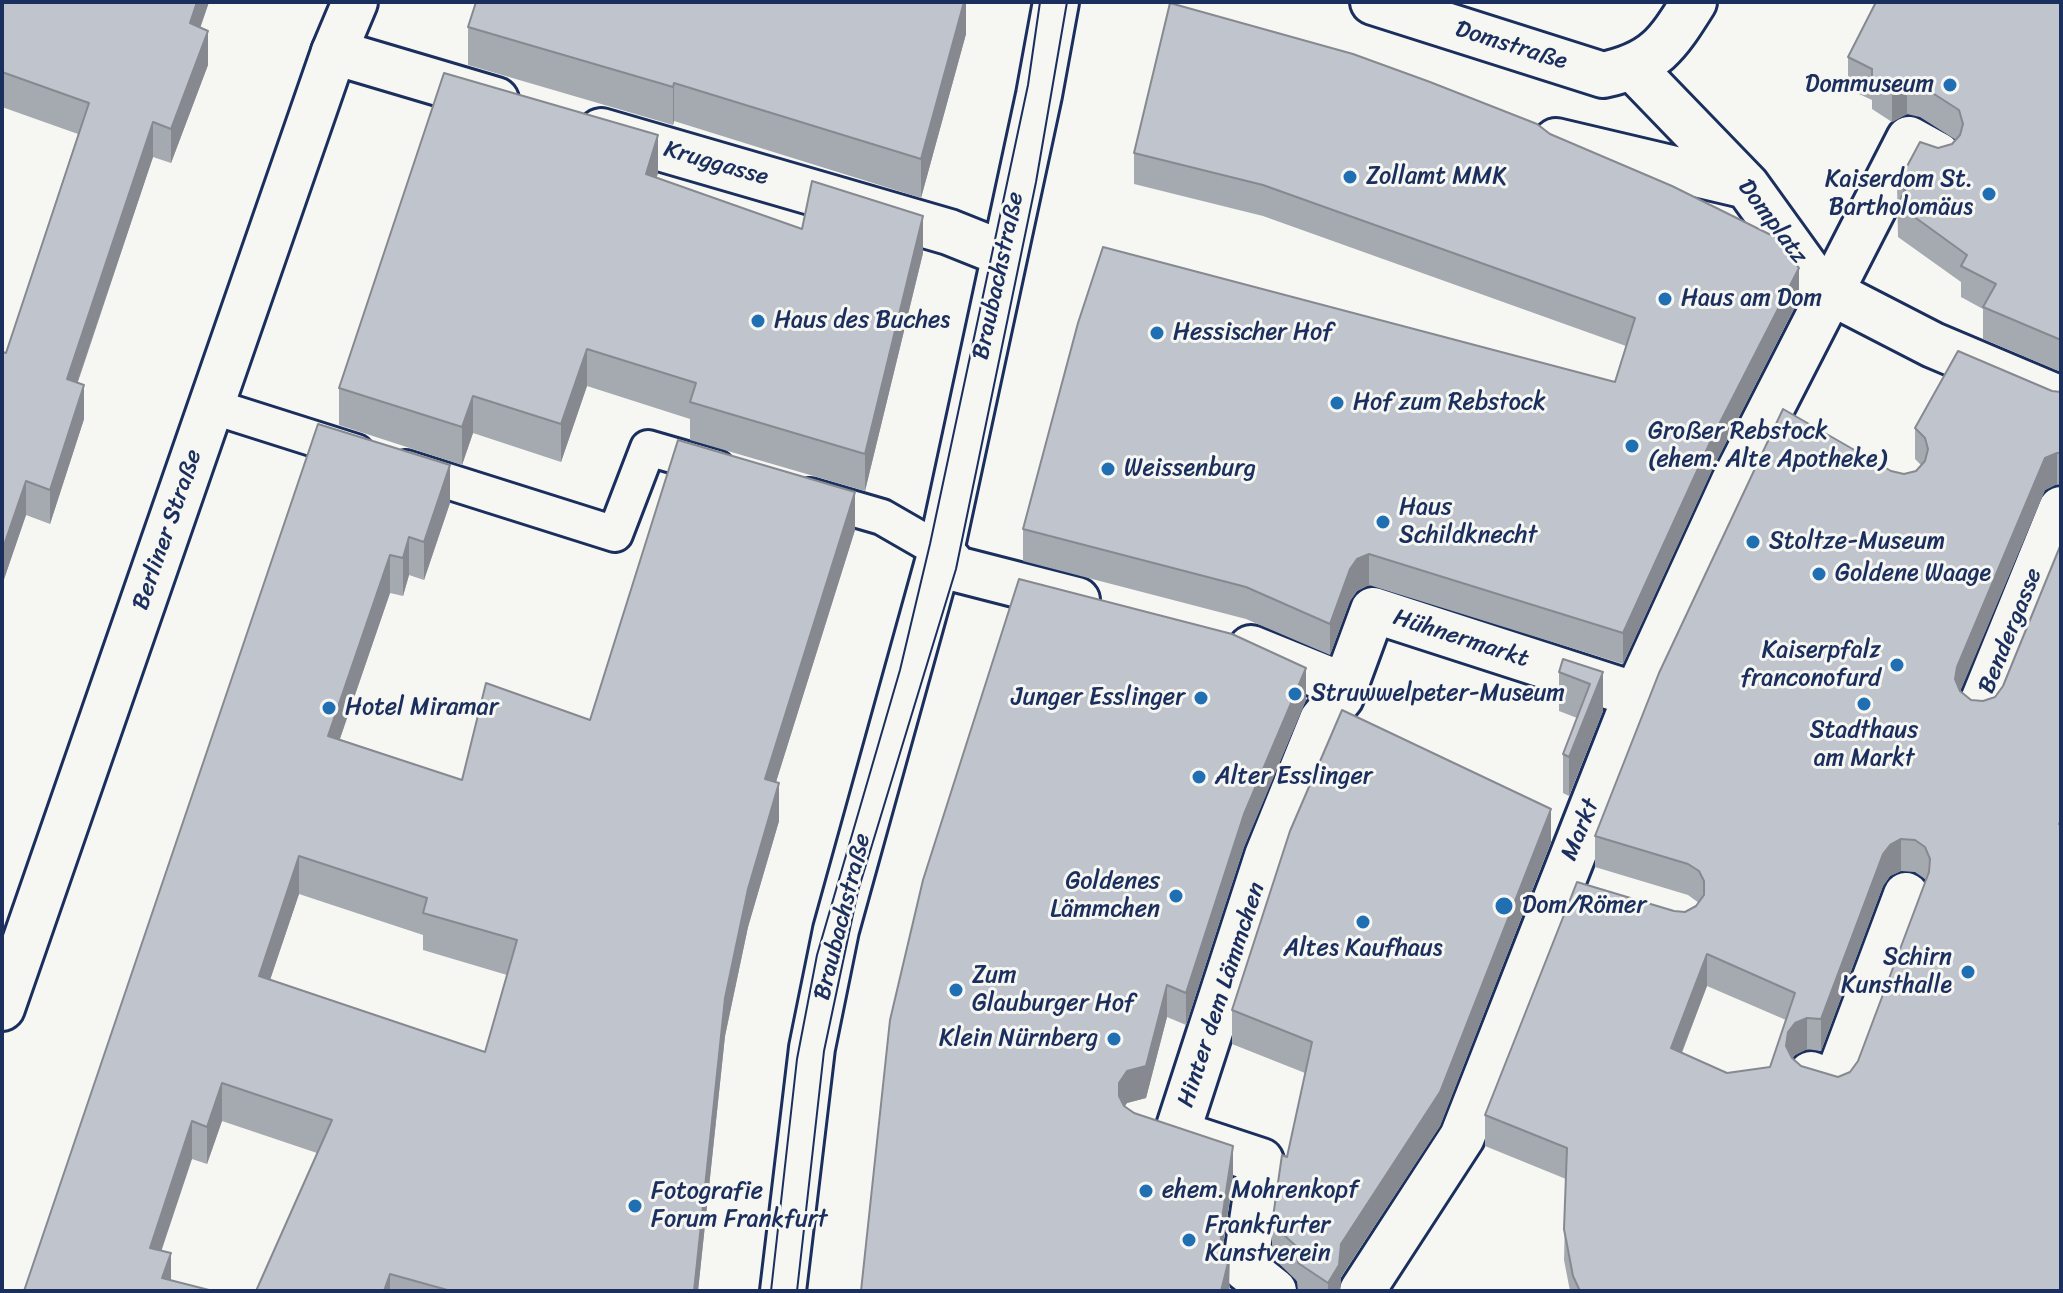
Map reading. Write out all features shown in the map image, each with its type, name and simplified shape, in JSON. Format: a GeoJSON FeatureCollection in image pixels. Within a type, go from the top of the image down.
{"type":"FeatureCollection","features":[{"type":"Feature","properties":{"kind":"street","name":"Berliner Straße"},"geometry":{"type":"LineString","coordinates":[[334,52],[344,2]]}},
{"type":"Feature","properties":{"kind":"street","name":"Berliner Straße"},"geometry":{"type":"LineString","coordinates":[[2,1008],[334,52],[355,2]]}},
{"type":"Feature","properties":{"kind":"street","name":"Braubachstraße"},"geometry":{"type":"LineString","coordinates":[[783,1291],[812,1048],[836,930],[941,551],[1056,2]]}},
{"type":"Feature","properties":{"kind":"street","name":"Domstraße"},"geometry":{"type":"LineString","coordinates":[[1373,2],[1618,72]]}},
{"type":"Feature","properties":{"kind":"street"},"geometry":{"type":"LineString","coordinates":[[1618,72],[1666,47],[1694,2]]}},
{"type":"Feature","properties":{"kind":"street","name":"Kruggasse"},"geometry":{"type":"LineString","coordinates":[[334,52],[949,232],[1004,254]]}},
{"type":"Feature","properties":{"kind":"street","name":"Domplatz"},"geometry":{"type":"LineString","coordinates":[[1618,72],[1747,186],[1814,279],[1832,293],[1933,345],[2061,399]]}},
{"type":"Feature","properties":{"kind":"street","name":"Markt"},"geometry":{"type":"LineString","coordinates":[[1362,1291],[1462,1137],[1636,695],[1734,481],[1909,139],[1938,155]]}},
{"type":"Feature","properties":{"kind":"street"},"geometry":{"type":"LineString","coordinates":[[1556,141],[1747,186]]}},
{"type":"Feature","properties":{"kind":"street"},"geometry":{"type":"LineString","coordinates":[[1774,407],[1813,429]]}},
{"type":"Feature","properties":{"kind":"street","name":"Bendergasse"},"geometry":{"type":"LineString","coordinates":[[1980,708],[2061,509]]}},
{"type":"Feature","properties":{"kind":"street"},"geometry":{"type":"LineString","coordinates":[[941,551],[956,569],[1119,611]]}},
{"type":"Feature","properties":{"kind":"street","name":"Hühnermarkt"},"geometry":{"type":"LineString","coordinates":[[1343,707],[1373,610],[1636,695]]}},
{"type":"Feature","properties":{"kind":"street"},"geometry":{"type":"LineString","coordinates":[[1214,636],[1240,643],[1315,677],[1343,707]]}},
{"type":"Feature","properties":{"kind":"street","name":"Hinter dem Lämmchen"},"geometry":{"type":"LineString","coordinates":[[1274,1291],[1245,1268],[1261,1161],[1160,1128],[1255,852],[1343,707]]}},
{"type":"Feature","properties":{"kind":"street"},"geometry":{"type":"LineString","coordinates":[[1541,811],[1581,829]]}},
{"type":"Feature","properties":{"kind":"street"},"geometry":{"type":"LineString","coordinates":[[1561,883],[1605,896]]}},
{"type":"Feature","properties":{"kind":"street"},"geometry":{"type":"LineString","coordinates":[[1823,1079],[1906,895]]}},
{"type":"Feature","properties":{"kind":"lane"},"geometry":{"type":"LineString","coordinates":[[211,406],[615,534],[648,448],[882,517],[941,551]]}},
{"type":"Feature","properties":{"kind":"building"},"geometry":{"type":"Polygon","coordinates":[[[2,2],[197,2],[190,23],[208,31],[171,129],[153,122],[67,379],[84,385],[50,490],[26,481],[2,551],[2,352],[6,353],[89,103],[2,72],[2,2]]]}},
{"type":"Feature","properties":{"kind":"building"},"geometry":{"type":"Polygon","coordinates":[[[476,2],[964,2],[921,159],[674,83],[673,87],[468,27],[476,2]]]}},
{"type":"Feature","properties":{"kind":"building"},"geometry":{"type":"Polygon","coordinates":[[[1876,2],[2061,2],[2061,340],[1983,307],[1996,284],[1961,266],[1967,255],[1898,205],[1905,190],[1897,185],[1920,142],[1938,148],[1952,144],[1960,135],[1963,124],[1959,110],[1920,85],[1907,83],[1892,90],[1872,78],[1872,69],[1848,57],[1876,2]]]}},
{"type":"Feature","properties":{"kind":"building"},"geometry":{"type":"Polygon","coordinates":[[[1170,3],[1353,54],[1537,124],[1550,134],[1672,186],[1777,238],[1799,268],[1712,438],[1623,633],[1369,554],[1357,559],[1350,569],[1330,624],[1246,587],[1023,529],[1078,323],[1103,247],[1615,382],[1635,318],[1263,185],[1134,153],[1170,3]]]}},
{"type":"Feature","properties":{"kind":"building"},"geometry":{"type":"Polygon","coordinates":[[[444,73],[658,135],[646,174],[802,229],[812,181],[923,216],[865,454],[690,402],[696,383],[587,349],[561,424],[473,396],[462,427],[339,388],[444,73]]]}},
{"type":"Feature","properties":{"kind":"building"},"geometry":{"type":"Polygon","coordinates":[[[1958,351],[2061,392],[2061,453],[2045,458],[1957,667],[1955,679],[1960,691],[1971,700],[1983,701],[1995,697],[2003,686],[2061,544],[2061,1291],[1580,1291],[1573,1276],[1564,1229],[1567,1148],[1485,1115],[1577,882],[1674,911],[1685,912],[1696,906],[1704,895],[1704,881],[1699,871],[1688,864],[1595,836],[1659,673],[1783,409],[1891,471],[1904,474],[1916,471],[1925,461],[1928,449],[1925,438],[1915,428],[1958,351]],[[1901,839],[1890,845],[1883,854],[1821,1019],[1807,1018],[1795,1023],[1788,1032],[1786,1046],[1801,1066],[1838,1077],[1850,1072],[1858,1061],[1929,872],[1930,859],[1925,847],[1915,840],[1901,839]],[[1707,954],[1671,1048],[1727,1073],[1770,1067],[1795,993],[1707,954]]]}},
{"type":"Feature","properties":{"kind":"building"},"geometry":{"type":"Polygon","coordinates":[[[318,424],[450,465],[424,542],[409,537],[403,558],[390,555],[328,736],[462,780],[486,683],[590,720],[678,440],[855,492],[765,779],[779,783],[748,889],[725,998],[694,1291],[451,1291],[390,1274],[384,1291],[256,1291],[332,1120],[222,1083],[207,1127],[192,1121],[150,1248],[171,1253],[162,1278],[213,1291],[24,1291],[318,424]],[[299,856],[259,976],[485,1052],[517,940],[423,913],[427,898],[299,856]]]}},
{"type":"Feature","properties":{"kind":"building"},"geometry":{"type":"Polygon","coordinates":[[[1019,579],[1232,634],[1306,668],[1244,814],[1186,993],[1167,985],[1146,1066],[1127,1071],[1119,1083],[1119,1096],[1124,1106],[1134,1113],[1233,1146],[1220,1232],[1222,1246],[1230,1255],[1221,1291],[861,1291],[890,1020],[923,880],[1019,579]]]}},
{"type":"Feature","properties":{"kind":"building"},"geometry":{"type":"Polygon","coordinates":[[[1563,659],[1603,672],[1569,757],[1563,754],[1590,684],[1559,672],[1563,659]]]}},
{"type":"Feature","properties":{"kind":"building"},"geometry":{"type":"Polygon","coordinates":[[[1342,710],[1551,809],[1440,1092],[1341,1244],[1339,1265],[1328,1283],[1298,1263],[1297,1247],[1272,1224],[1282,1155],[1287,1157],[1312,1042],[1232,1010],[1290,831],[1342,710]]]}},
{"type":"Feature","properties":{"kind":"tram line"},"geometry":{"type":"LineString","coordinates":[[771,1291],[797,1059],[817,955],[900,670],[930,544],[1028,85],[1040,2]]}},
{"type":"Feature","properties":{"kind":"tram line"},"geometry":{"type":"LineString","coordinates":[[797,1291],[824,1051],[858,891],[956,569],[1036,182],[1067,2]]}},
{"type":"Feature","properties":{"kind":"place","name":"Dommuseum"},"geometry":{"type":"Point","coordinates":[1950,85]}},
{"type":"Feature","properties":{"kind":"place","name":"Zollamt MMK"},"geometry":{"type":"Point","coordinates":[1350,177]}},
{"type":"Feature","properties":{"kind":"place","name":"Kaiserdom St. Bartholomäus"},"geometry":{"type":"Point","coordinates":[1989,194]}},
{"type":"Feature","properties":{"kind":"place","name":"Haus am Dom"},"geometry":{"type":"Point","coordinates":[1665,299]}},
{"type":"Feature","properties":{"kind":"place","name":"Haus des Buches"},"geometry":{"type":"Point","coordinates":[758,321]}},
{"type":"Feature","properties":{"kind":"place","name":"Hessischer Hof"},"geometry":{"type":"Point","coordinates":[1157,333]}},
{"type":"Feature","properties":{"kind":"place","name":"Hof zum Rebstock"},"geometry":{"type":"Point","coordinates":[1337,403]}},
{"type":"Feature","properties":{"kind":"place","name":"Großer Rebstock (ehem. Alte Apotheke)"},"geometry":{"type":"Point","coordinates":[1632,446]}},
{"type":"Feature","properties":{"kind":"place","name":"Weissenburg"},"geometry":{"type":"Point","coordinates":[1108,469]}},
{"type":"Feature","properties":{"kind":"place","name":"Haus Schildknecht"},"geometry":{"type":"Point","coordinates":[1383,522]}},
{"type":"Feature","properties":{"kind":"place","name":"Stoltze-Museum"},"geometry":{"type":"Point","coordinates":[1753,542]}},
{"type":"Feature","properties":{"kind":"place","name":"Goldene Waage"},"geometry":{"type":"Point","coordinates":[1819,574]}},
{"type":"Feature","properties":{"kind":"place","name":"Kaiserpfalz franconofurd"},"geometry":{"type":"Point","coordinates":[1897,665]}},
{"type":"Feature","properties":{"kind":"place","name":"Struwwelpeter-Museum"},"geometry":{"type":"Point","coordinates":[1295,694]}},
{"type":"Feature","properties":{"kind":"place","name":"Junger Esslinger"},"geometry":{"type":"Point","coordinates":[1201,698]}},
{"type":"Feature","properties":{"kind":"place","name":"Stadthaus am Markt"},"geometry":{"type":"Point","coordinates":[1864,704]}},
{"type":"Feature","properties":{"kind":"place","name":"Hotel Miramar"},"geometry":{"type":"Point","coordinates":[329,708]}},
{"type":"Feature","properties":{"kind":"place","name":"Alter Esslinger"},"geometry":{"type":"Point","coordinates":[1199,777]}},
{"type":"Feature","properties":{"kind":"place","name":"Goldenes Lämmchen"},"geometry":{"type":"Point","coordinates":[1176,896]}},
{"type":"Feature","properties":{"kind":"place","name":"Dom/Römer"},"geometry":{"type":"Point","coordinates":[1504,906]}},
{"type":"Feature","properties":{"kind":"place","name":"Altes Kaufhaus"},"geometry":{"type":"Point","coordinates":[1363,922]}},
{"type":"Feature","properties":{"kind":"place","name":"Schirn Kunsthalle"},"geometry":{"type":"Point","coordinates":[1968,972]}},
{"type":"Feature","properties":{"kind":"place","name":"Zum Glauburger Hof"},"geometry":{"type":"Point","coordinates":[956,990]}},
{"type":"Feature","properties":{"kind":"place","name":"Klein Nürnberg"},"geometry":{"type":"Point","coordinates":[1114,1039]}},
{"type":"Feature","properties":{"kind":"place","name":"ehem. Mohrenkopf"},"geometry":{"type":"Point","coordinates":[1146,1191]}},
{"type":"Feature","properties":{"kind":"place","name":"Fotografie Forum Frankfurt"},"geometry":{"type":"Point","coordinates":[635,1206]}},
{"type":"Feature","properties":{"kind":"place","name":"Frankfurter Kunstverein"},"geometry":{"type":"Point","coordinates":[1189,1240]}}]}
